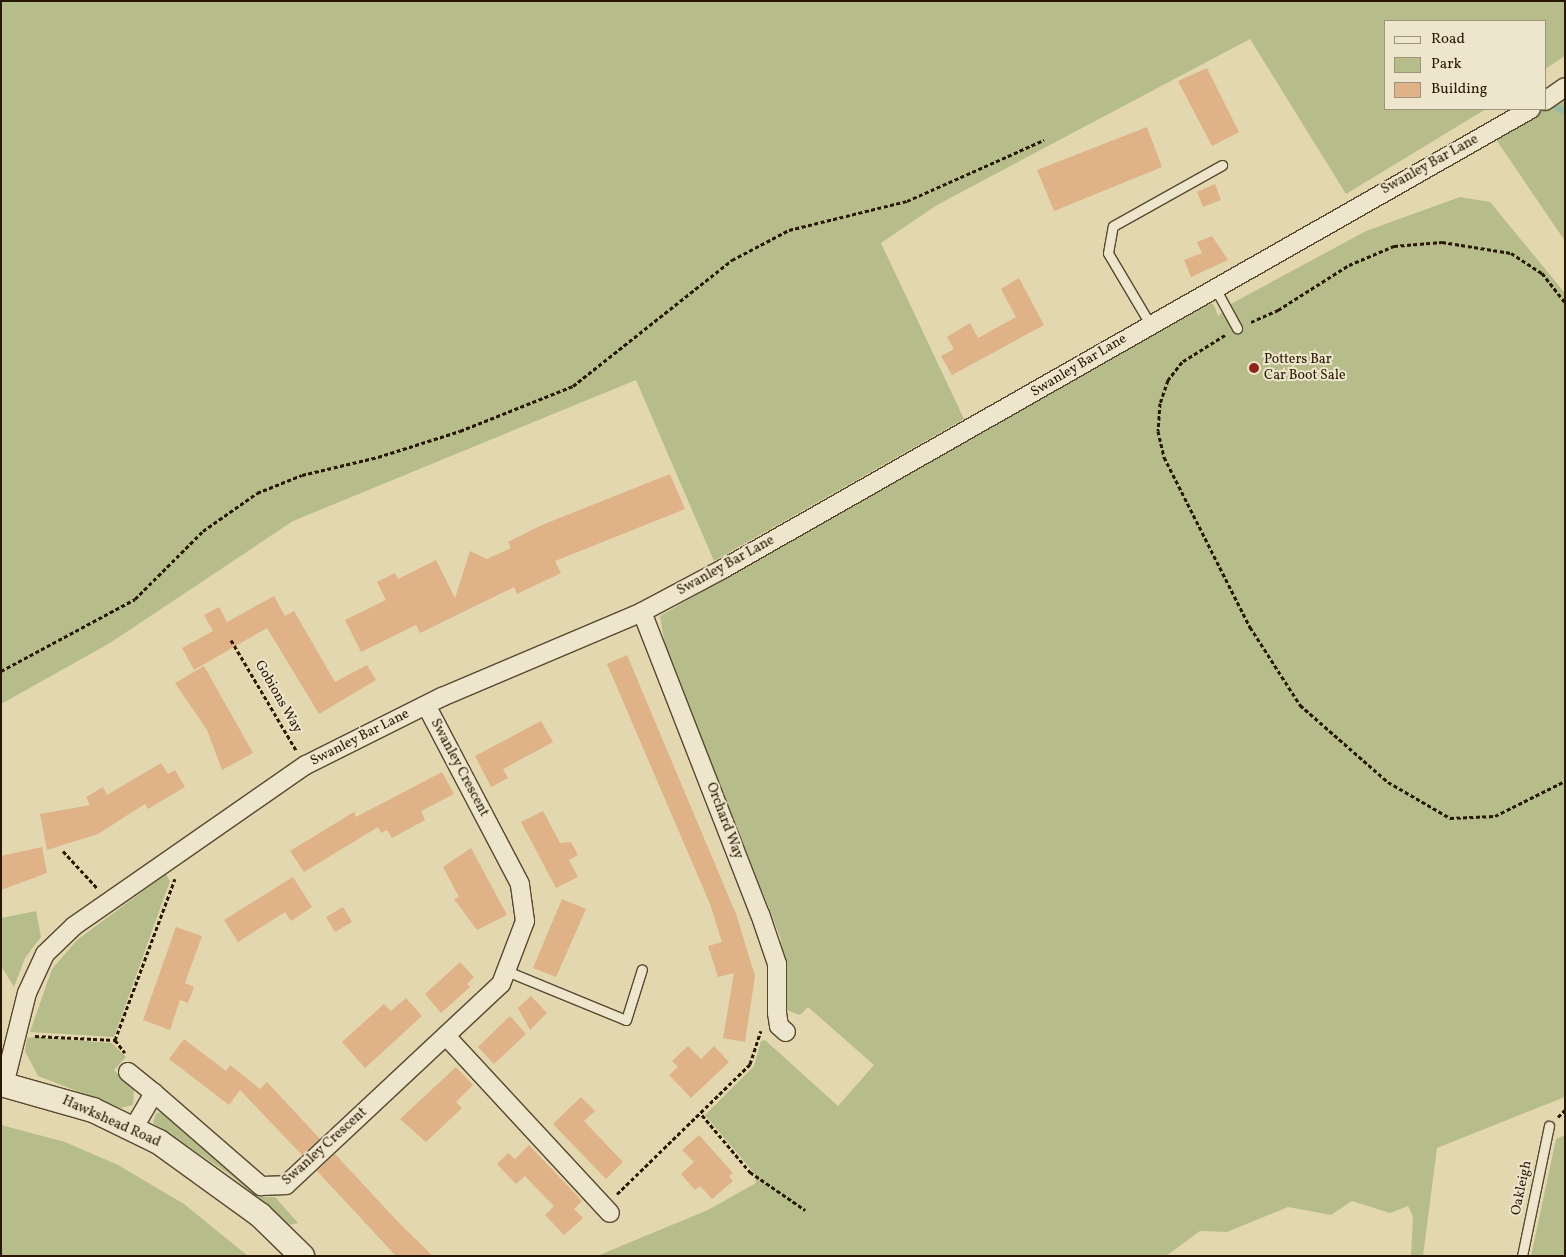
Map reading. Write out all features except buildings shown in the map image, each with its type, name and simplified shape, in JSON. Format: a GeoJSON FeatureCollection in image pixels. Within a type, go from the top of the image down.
{"type":"FeatureCollection","features":[{"type":"Feature","properties":{"kind":"street"},"geometry":{"type":"LineString","coordinates":[[1546,100],[1565,87]]}},
{"type":"Feature","properties":{"kind":"street","name":"Swanley Bar Lane"},"geometry":{"type":"LineString","coordinates":[[3,1084],[27,993],[45,954],[74,926],[306,766],[426,705],[642,612],[1056,381],[1150,324],[1529,110]]}},
{"type":"Feature","properties":{"kind":"street","name":"Orchard Way"},"geometry":{"type":"LineString","coordinates":[[642,612],[763,922],[777,964],[782,1029]]}},
{"type":"Feature","properties":{"kind":"street","name":"Swanley Crescent"},"geometry":{"type":"LineString","coordinates":[[128,1072],[261,1186],[276,1189],[286,1185],[446,1036],[509,972],[525,921],[520,884],[426,705]]}},
{"type":"Feature","properties":{"kind":"street"},"geometry":{"type":"LineString","coordinates":[[446,1036],[607,1209]]}},
{"type":"Feature","properties":{"kind":"street","name":"Hawkshead Road"},"geometry":{"type":"LineString","coordinates":[[3,1084],[56,1097],[133,1129],[197,1166],[302,1256]]}},
{"type":"Feature","properties":{"kind":"street"},"geometry":{"type":"LineString","coordinates":[[133,1129],[154,1093]]}},
{"type":"Feature","properties":{"kind":"lane"},"geometry":{"type":"LineString","coordinates":[[1150,324],[1108,253],[1113,226],[1222,165]]}},
{"type":"Feature","properties":{"kind":"lane"},"geometry":{"type":"LineString","coordinates":[[1215,287],[1237,328]]}},
{"type":"Feature","properties":{"kind":"lane"},"geometry":{"type":"LineString","coordinates":[[509,972],[626,1020],[642,969]]}},
{"type":"Feature","properties":{"kind":"lane","name":"Oakleigh"},"geometry":{"type":"LineString","coordinates":[[1522,1256],[1549,1126]]}},
{"type":"Feature","properties":{"kind":"path"},"geometry":{"type":"LineString","coordinates":[[1,671],[135,599],[203,531],[257,493],[302,474],[378,458],[460,431],[572,386],[732,260],[789,230],[907,201],[1044,140]]}},
{"type":"Feature","properties":{"kind":"path"},"geometry":{"type":"LineString","coordinates":[[1565,302],[1542,273],[1511,253],[1442,242],[1394,246],[1349,265],[1278,310],[1237,328],[1182,362],[1168,380],[1160,403],[1158,431],[1164,456],[1250,627],[1300,705],[1388,782],[1450,818],[1494,816],[1565,781]]}},
{"type":"Feature","properties":{"kind":"path","name":"Gobions Way"},"geometry":{"type":"LineString","coordinates":[[231,640],[306,766]]}},
{"type":"Feature","properties":{"kind":"path"},"geometry":{"type":"LineString","coordinates":[[63,851],[107,904]]}},
{"type":"Feature","properties":{"kind":"path"},"geometry":{"type":"LineString","coordinates":[[29,1035],[115,1040],[175,880],[166,864]]}},
{"type":"Feature","properties":{"kind":"path"},"geometry":{"type":"LineString","coordinates":[[607,1209],[702,1115],[750,1064],[760,1031],[782,1029]]}},
{"type":"Feature","properties":{"kind":"path"},"geometry":{"type":"LineString","coordinates":[[702,1115],[759,1180],[805,1210]]}},
{"type":"Feature","properties":{"kind":"green space"},"geometry":{"type":"Polygon","coordinates":[[[1,1],[1565,1],[1565,56],[1546,68],[1546,20],[1384,20],[1384,110],[1484,110],[1346,194],[1250,39],[937,205],[881,243],[964,419],[714,561],[636,380],[293,521],[110,643],[1,704],[1,1]]]}},
{"type":"Feature","properties":{"kind":"green space"},"geometry":{"type":"Polygon","coordinates":[[[1565,93],[1565,241],[1495,138],[1539,110],[1546,110],[1546,105],[1565,93]]]}},
{"type":"Feature","properties":{"kind":"green space"},"geometry":{"type":"Polygon","coordinates":[[[1460,197],[1490,202],[1565,293],[1565,1097],[1437,1148],[1423,1256],[1411,1256],[1413,1217],[1408,1206],[1390,1213],[1352,1201],[1331,1215],[1288,1207],[1227,1232],[1200,1231],[1166,1256],[597,1256],[708,1210],[756,1183],[754,1173],[705,1115],[754,1066],[761,1041],[765,1040],[838,1106],[874,1065],[808,1007],[800,1015],[786,1010],[781,939],[665,645],[660,616],[1205,300],[1214,305],[1218,316],[1229,305],[1366,231],[1460,197]]]}},
{"type":"Feature","properties":{"kind":"green space"},"geometry":{"type":"Polygon","coordinates":[[[166,874],[170,881],[114,1037],[30,1032],[52,969],[77,940],[166,874]]]}},
{"type":"Feature","properties":{"kind":"green space"},"geometry":{"type":"Polygon","coordinates":[[[36,911],[41,937],[25,958],[14,987],[1,966],[1,918],[36,911]]]}},
{"type":"Feature","properties":{"kind":"green space"},"geometry":{"type":"Polygon","coordinates":[[[27,1038],[112,1043],[126,1057],[114,1070],[134,1088],[133,1105],[121,1108],[38,1076],[25,1051],[27,1038]]]}},
{"type":"Feature","properties":{"kind":"green space"},"geometry":{"type":"Polygon","coordinates":[[[165,1112],[245,1182],[266,1197],[275,1197],[298,1223],[290,1225],[229,1174],[153,1123],[156,1113],[165,1112]]]}},
{"type":"Feature","properties":{"kind":"green space"},"geometry":{"type":"Polygon","coordinates":[[[1,1125],[65,1142],[118,1165],[184,1204],[248,1256],[1,1256],[1,1125]]]}},
{"type":"Feature","properties":{"kind":"green space"},"geometry":{"type":"Polygon","coordinates":[[[1565,1135],[1565,1256],[1531,1256],[1556,1139],[1565,1135]]]}},
{"type":"Feature","properties":{"kind":"waterway"},"geometry":{"type":"LineString","coordinates":[[1552,104],[1565,112]]}},
{"type":"Feature","properties":{"kind":"place","name":"Potters Bar Car Boot Sale"},"geometry":{"type":"Point","coordinates":[1254,368]}}]}
